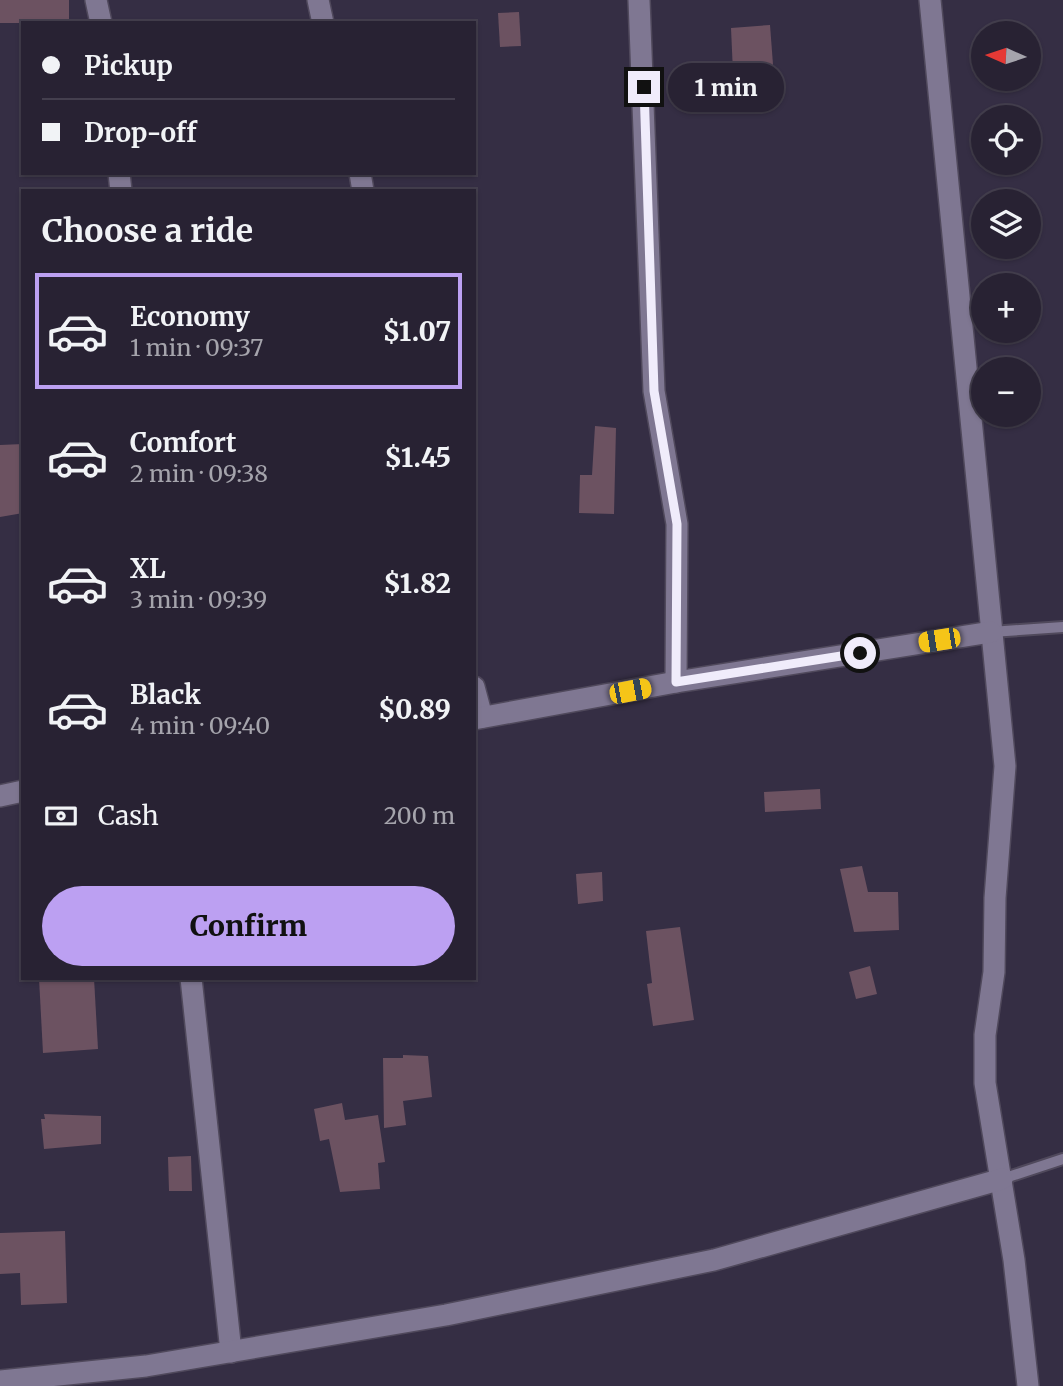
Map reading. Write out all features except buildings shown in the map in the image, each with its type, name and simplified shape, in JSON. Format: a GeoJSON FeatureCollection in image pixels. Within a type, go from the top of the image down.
{"type":"FeatureCollection","features":[{"type":"Feature","properties":{"kind":"street"},"geometry":{"type":"LineString","coordinates":[[96,0],[101,21]]}},
{"type":"Feature","properties":{"kind":"street"},"geometry":{"type":"LineString","coordinates":[[318,0],[323,21]]}},
{"type":"Feature","properties":{"kind":"street"},"geometry":{"type":"LineString","coordinates":[[639,0],[654,391],[677,524],[676,682]]}},
{"type":"Feature","properties":{"kind":"street"},"geometry":{"type":"LineString","coordinates":[[930,0],[946,139],[1005,766],[995,898],[994,972],[985,1035],[985,1083],[1002,1179],[1028,1386]]}},
{"type":"Feature","properties":{"kind":"street"},"geometry":{"type":"LineString","coordinates":[[478,718],[676,682],[991,632]]}},
{"type":"Feature","properties":{"kind":"street"},"geometry":{"type":"LineString","coordinates":[[0,796],[21,791]]}},
{"type":"Feature","properties":{"kind":"street"},"geometry":{"type":"LineString","coordinates":[[191,980],[231,1352]]}},
{"type":"Feature","properties":{"kind":"street"},"geometry":{"type":"LineString","coordinates":[[0,1381],[146,1366],[446,1315],[713,1260],[1002,1179]]}},
{"type":"Feature","properties":{"kind":"lane"},"geometry":{"type":"LineString","coordinates":[[991,632],[1063,627]]}},
{"type":"Feature","properties":{"kind":"lane"},"geometry":{"type":"LineString","coordinates":[[1002,1179],[1063,1159]]}},
{"type":"Feature","properties":{"kind":"route"},"geometry":{"type":"LineString","coordinates":[[644,87],[654,391],[677,524],[676,682],[860,653]]}}]}
